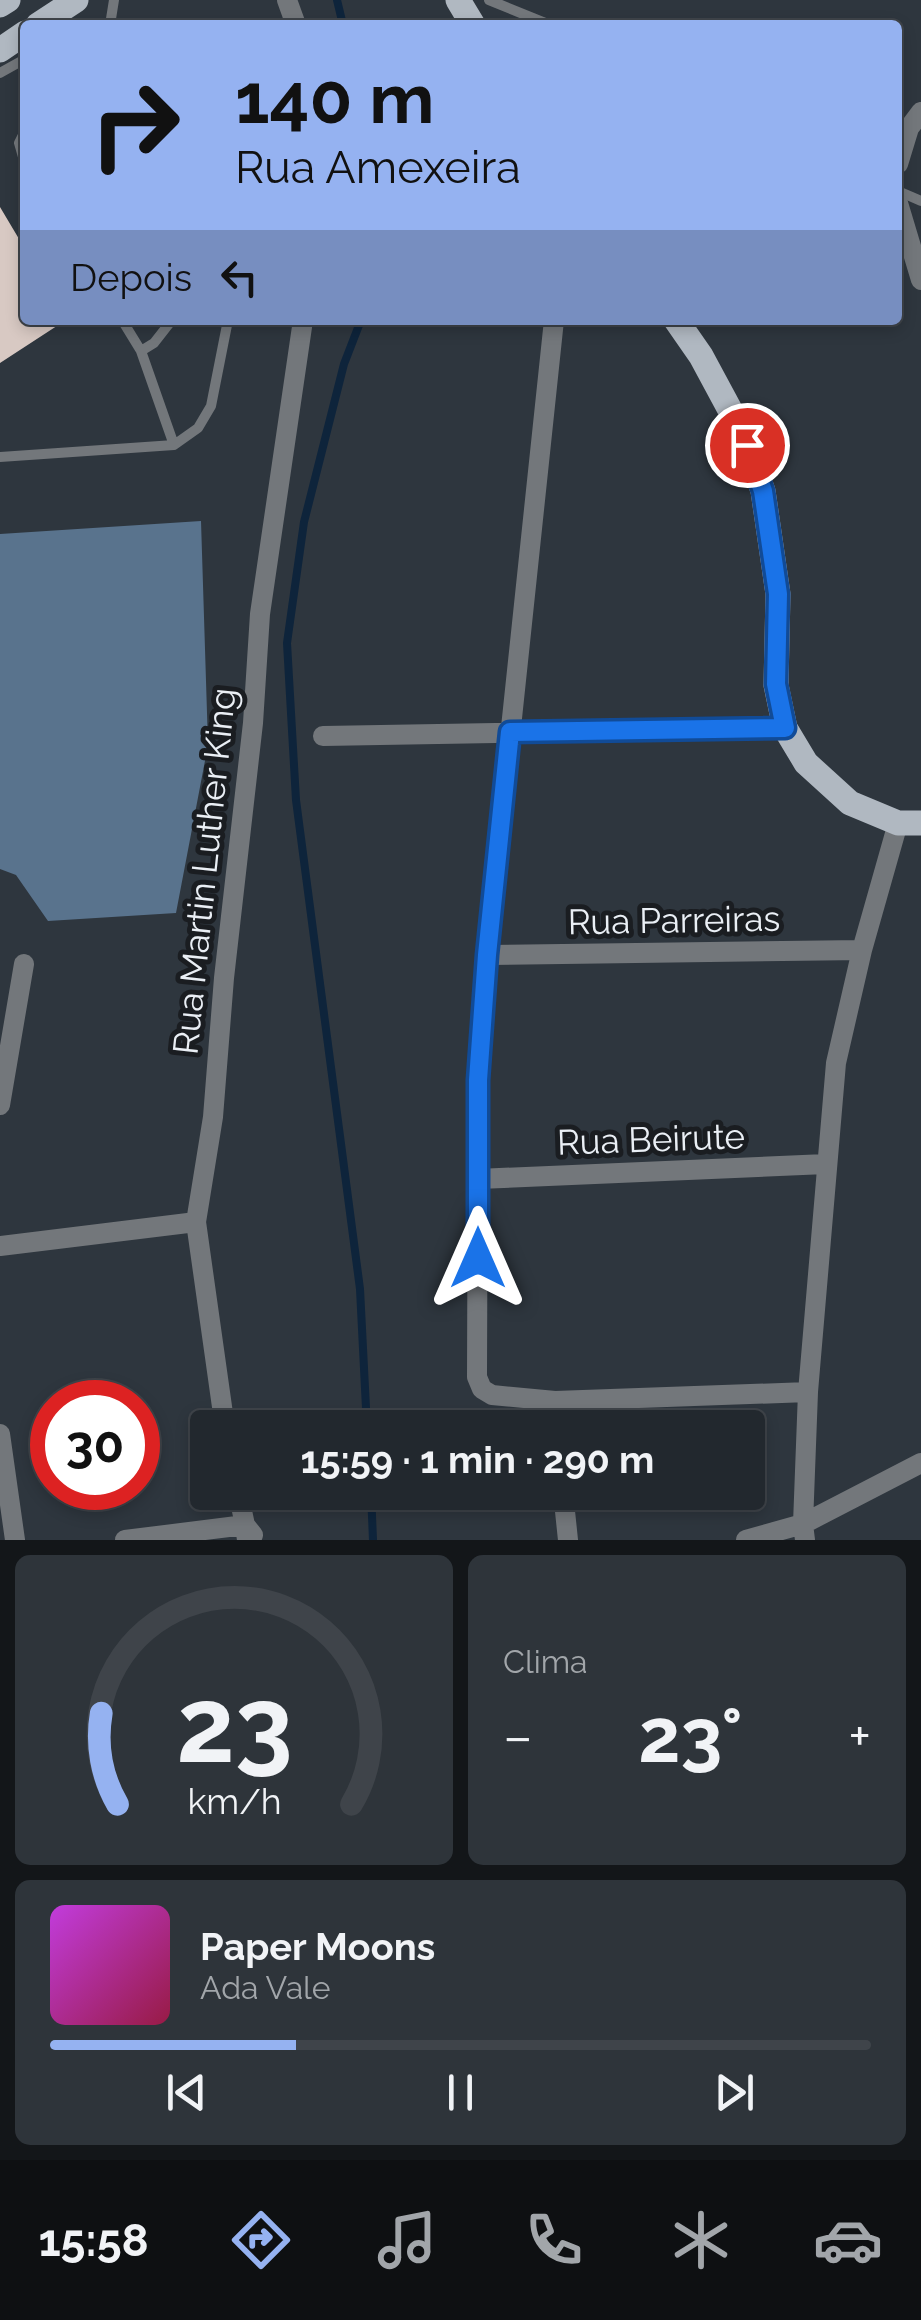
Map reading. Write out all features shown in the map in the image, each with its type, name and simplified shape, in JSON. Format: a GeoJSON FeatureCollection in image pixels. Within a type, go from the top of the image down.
{"type":"FeatureCollection","features":[{"type":"Feature","properties":{"kind":"main road"},"geometry":{"type":"LineString","coordinates":[[0,5],[8,0]]}},
{"type":"Feature","properties":{"kind":"main road"},"geometry":{"type":"LineString","coordinates":[[46,20],[76,0]]}},
{"type":"Feature","properties":{"kind":"main road"},"geometry":{"type":"LineString","coordinates":[[679,325],[730,408],[763,491],[778,594],[776,684],[785,728],[806,763],[850,803],[910,823]]}},
{"type":"Feature","properties":{"kind":"street"},"geometry":{"type":"LineString","coordinates":[[902,151],[909,128],[921,112]]}},
{"type":"Feature","properties":{"kind":"street"},"geometry":{"type":"LineString","coordinates":[[902,216],[921,280]]}},
{"type":"Feature","properties":{"kind":"street","name":"Rua Martin Luther King"},"geometry":{"type":"LineString","coordinates":[[222,1410],[196,1222],[213,1117],[260,614],[302,325]]}},
{"type":"Feature","properties":{"kind":"street"},"geometry":{"type":"LineString","coordinates":[[553,325],[487,955],[478,1080],[478,1377],[482,1389],[492,1396],[555,1400],[808,1392]]}},
{"type":"Feature","properties":{"kind":"street"},"geometry":{"type":"LineString","coordinates":[[324,736],[785,728]]}},
{"type":"Feature","properties":{"kind":"street"},"geometry":{"type":"LineString","coordinates":[[804,1532],[808,1392],[836,1063],[862,950],[910,823]]}},
{"type":"Feature","properties":{"kind":"street","name":"Rua Parreiras"},"geometry":{"type":"LineString","coordinates":[[487,955],[862,950]]}},
{"type":"Feature","properties":{"kind":"street"},"geometry":{"type":"LineString","coordinates":[[0,1105],[24,964]]}},
{"type":"Feature","properties":{"kind":"street","name":"Rua Beirute"},"geometry":{"type":"LineString","coordinates":[[478,1178],[826,1164]]}},
{"type":"Feature","properties":{"kind":"street"},"geometry":{"type":"LineString","coordinates":[[0,1246],[196,1222]]}},
{"type":"Feature","properties":{"kind":"street"},"geometry":{"type":"LineString","coordinates":[[555,1400],[556,1410]]}},
{"type":"Feature","properties":{"kind":"street"},"geometry":{"type":"LineString","coordinates":[[0,1434],[16,1540]]}},
{"type":"Feature","properties":{"kind":"street"},"geometry":{"type":"LineString","coordinates":[[746,1540],[804,1532],[921,1463]]}},
{"type":"Feature","properties":{"kind":"street"},"geometry":{"type":"LineString","coordinates":[[125,1540],[250,1535],[243,1510]]}},
{"type":"Feature","properties":{"kind":"street"},"geometry":{"type":"LineString","coordinates":[[566,1510],[568,1540]]}},
{"type":"Feature","properties":{"kind":"lane"},"geometry":{"type":"LineString","coordinates":[[488,0],[538,20]]}},
{"type":"Feature","properties":{"kind":"lane"},"geometry":{"type":"LineString","coordinates":[[125,325],[141,352],[174,445]]}},
{"type":"Feature","properties":{"kind":"lane"},"geometry":{"type":"LineString","coordinates":[[141,352],[154,344],[168,325]]}},
{"type":"Feature","properties":{"kind":"lane"},"geometry":{"type":"LineString","coordinates":[[0,457],[174,445],[198,428],[212,406],[227,325]]}},
{"type":"Feature","properties":{"kind":"shaded area"},"geometry":{"type":"Polygon","coordinates":[[[201,521],[208,745],[176,913],[48,921],[16,875],[0,869],[0,534],[201,521]]]}},
{"type":"Feature","properties":{"kind":"building"},"geometry":{"type":"Polygon","coordinates":[[[0,207],[20,241],[20,325],[58,325],[0,363],[0,207]]]}},
{"type":"Feature","properties":{"kind":"waterway"},"geometry":{"type":"LineString","coordinates":[[337,0],[342,20]]}},
{"type":"Feature","properties":{"kind":"waterway"},"geometry":{"type":"LineString","coordinates":[[359,325],[344,364],[304,522],[287,643],[296,800],[360,1289],[366,1410]]}},
{"type":"Feature","properties":{"kind":"waterway"},"geometry":{"type":"LineString","coordinates":[[372,1510],[373,1540]]}},
{"type":"Feature","properties":{"kind":"route"},"geometry":{"type":"LineString","coordinates":[[478,1258],[478,1080],[510,732],[785,728],[776,684],[778,594],[763,491],[747,445]]}}]}
